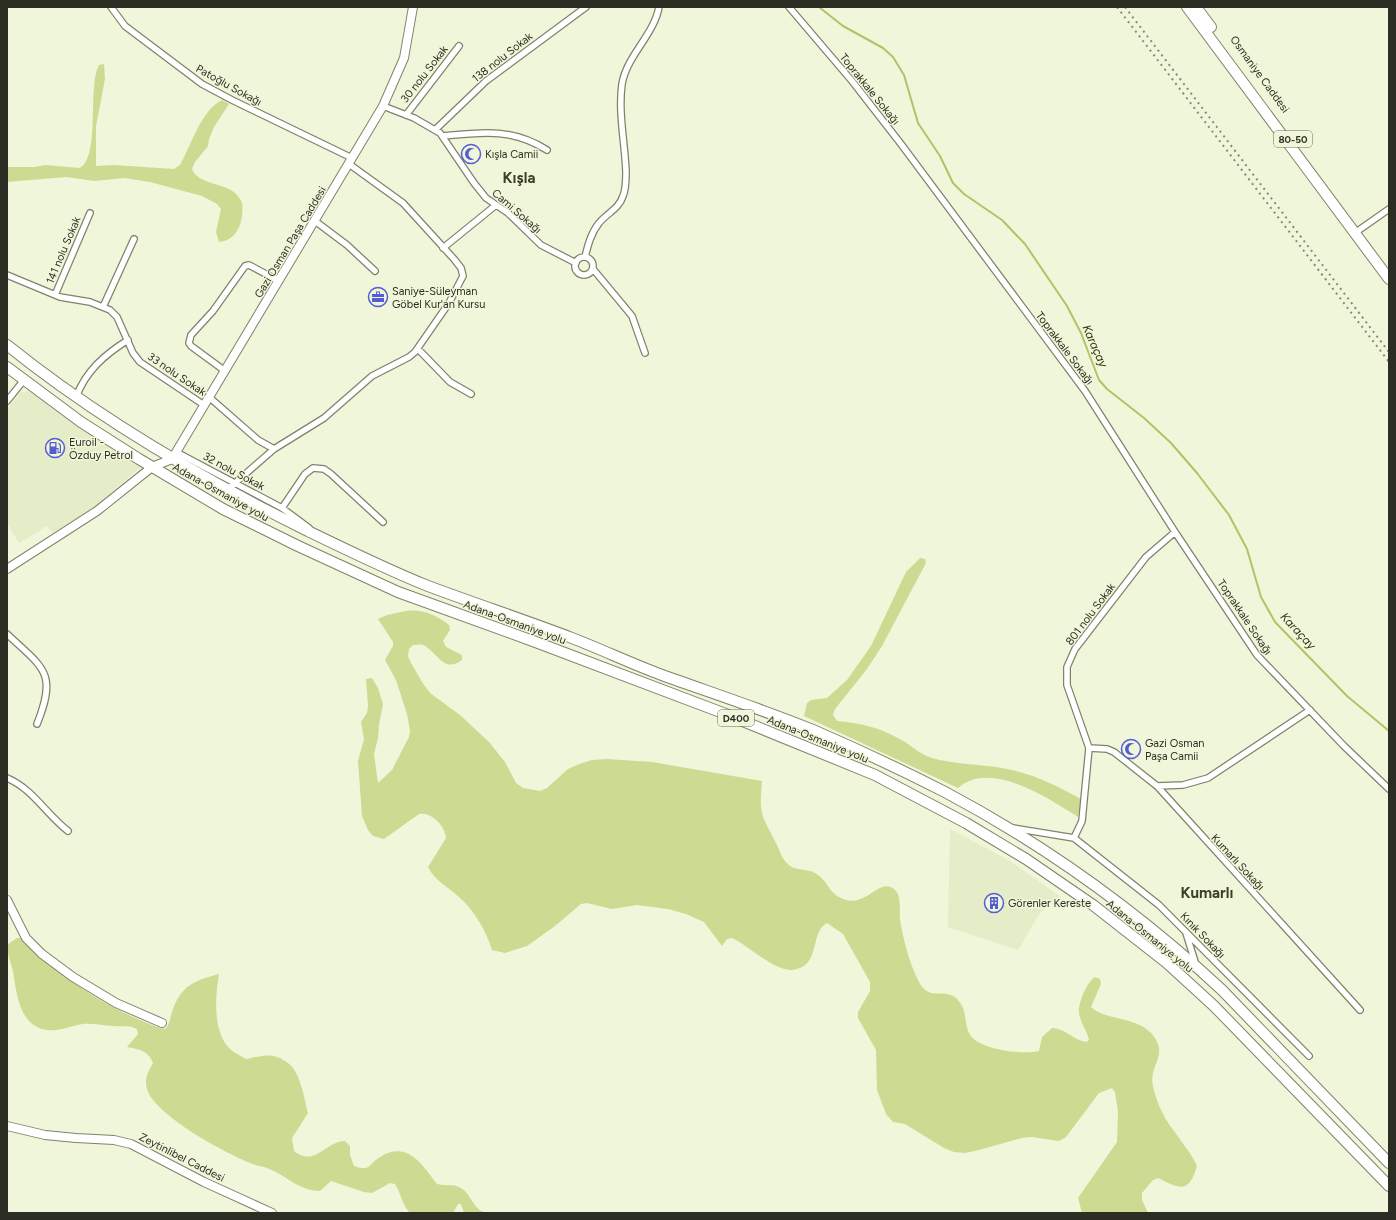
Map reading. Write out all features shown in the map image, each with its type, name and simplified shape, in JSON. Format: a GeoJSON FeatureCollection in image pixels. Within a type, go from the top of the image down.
{"type":"FeatureCollection","features":[{"type":"Feature","properties":{"kind":"highway"},"geometry":{"type":"LineString","coordinates":[[1187,7],[1389,279]]}},
{"type":"Feature","properties":{"kind":"highway","name":"Osmaniye Caddesi"},"geometry":{"type":"LineString","coordinates":[[1196,7],[1389,271]]}},
{"type":"Feature","properties":{"kind":"highway","name":"Adana-Osmaniye yolu"},"geometry":{"type":"LineString","coordinates":[[7,345],[76,397],[174,455],[227,490],[318,536],[425,585],[556,632],[637,666],[811,730],[944,792],[1005,827],[1118,904],[1196,966],[1222,990],[1389,1163]]}},
{"type":"Feature","properties":{"kind":"highway","name":"Adana-Osmaniye yolu"},"geometry":{"type":"LineString","coordinates":[[7,367],[81,422],[152,467],[223,509],[398,592],[533,641],[875,775],[966,823],[1026,859],[1093,905],[1167,963],[1214,1006],[1389,1186]]}},
{"type":"Feature","properties":{"kind":"street","name":"Patoğlu Sokağı"},"geometry":{"type":"LineString","coordinates":[[111,7],[125,26],[202,84],[350,161],[403,203],[461,268],[463,276],[449,303],[418,349]]}},
{"type":"Feature","properties":{"kind":"street","name":"Gazi Osman Paşa Caddesi"},"geometry":{"type":"LineString","coordinates":[[174,455],[383,106],[404,58],[413,7]]}},
{"type":"Feature","properties":{"kind":"street","name":"138 nolu Sokak"},"geometry":{"type":"LineString","coordinates":[[436,130],[486,81],[586,7]]}},
{"type":"Feature","properties":{"kind":"street"},"geometry":{"type":"LineString","coordinates":[[585,256],[596,227],[615,209],[623,196],[626,183],[626,155],[622,120],[622,83],[628,68],[654,21],[659,7]]}},
{"type":"Feature","properties":{"kind":"street","name":"Toprakkale Sokağı"},"geometry":{"type":"LineString","coordinates":[[789,7],[852,81],[901,144],[1085,391],[1175,532],[1257,654],[1389,790]]}},
{"type":"Feature","properties":{"kind":"street","name":"30 nolu Sokak"},"geometry":{"type":"LineString","coordinates":[[406,115],[459,46]]}},
{"type":"Feature","properties":{"kind":"street","name":"Cami Sokağı"},"geometry":{"type":"LineString","coordinates":[[383,106],[406,115],[436,130],[443,136],[481,192],[508,213],[541,245],[576,263]]}},
{"type":"Feature","properties":{"kind":"street"},"geometry":{"type":"LineString","coordinates":[[443,136],[478,132],[509,134],[530,140],[547,150]]}},
{"type":"Feature","properties":{"kind":"street"},"geometry":{"type":"LineString","coordinates":[[443,248],[496,205]]}},
{"type":"Feature","properties":{"kind":"street"},"geometry":{"type":"LineString","coordinates":[[1359,230],[1389,209]]}},
{"type":"Feature","properties":{"kind":"street","name":"141 nolu Sokak"},"geometry":{"type":"LineString","coordinates":[[55,295],[90,213]]}},
{"type":"Feature","properties":{"kind":"street"},"geometry":{"type":"LineString","coordinates":[[315,221],[341,240],[375,271]]}},
{"type":"Feature","properties":{"kind":"street"},"geometry":{"type":"LineString","coordinates":[[104,307],[134,239]]}},
{"type":"Feature","properties":{"kind":"street"},"geometry":{"type":"LineString","coordinates":[[585,256],[579,258],[576,263],[576,269],[580,273],[586,274],[593,269]]}},
{"type":"Feature","properties":{"kind":"street"},"geometry":{"type":"LineString","coordinates":[[585,256],[592,261],[593,269],[632,316],[645,353]]}},
{"type":"Feature","properties":{"kind":"street"},"geometry":{"type":"LineString","coordinates":[[225,372],[191,346],[189,342],[191,335],[212,311],[246,265],[279,281]]}},
{"type":"Feature","properties":{"kind":"street","name":"33 nolu Sokak"},"geometry":{"type":"LineString","coordinates":[[7,275],[55,295],[104,307],[117,317],[133,353],[140,362],[204,405]]}},
{"type":"Feature","properties":{"kind":"street"},"geometry":{"type":"LineString","coordinates":[[76,397],[82,382],[97,363],[128,340]]}},
{"type":"Feature","properties":{"kind":"street"},"geometry":{"type":"LineString","coordinates":[[227,490],[274,449],[319,422],[372,376],[409,357],[418,349],[450,382],[470,394]]}},
{"type":"Feature","properties":{"kind":"street"},"geometry":{"type":"LineString","coordinates":[[7,401],[24,380]]}},
{"type":"Feature","properties":{"kind":"street"},"geometry":{"type":"LineString","coordinates":[[209,397],[258,440],[274,449]]}},
{"type":"Feature","properties":{"kind":"street"},"geometry":{"type":"LineString","coordinates":[[7,569],[91,515],[152,467],[174,455]]}},
{"type":"Feature","properties":{"kind":"street","name":"32 nolu Sokak"},"geometry":{"type":"LineString","coordinates":[[174,455],[235,483],[282,508],[296,516],[318,536]]}},
{"type":"Feature","properties":{"kind":"street"},"geometry":{"type":"LineString","coordinates":[[282,508],[305,474],[313,468],[321,468],[331,474],[383,522]]}},
{"type":"Feature","properties":{"kind":"street","name":"801 nolu Sokak"},"geometry":{"type":"LineString","coordinates":[[1089,748],[1067,684],[1066,674],[1068,661],[1079,643],[1146,557],[1175,532]]}},
{"type":"Feature","properties":{"kind":"street"},"geometry":{"type":"LineString","coordinates":[[7,634],[34,660],[46,675],[44,707],[37,724]]}},
{"type":"Feature","properties":{"kind":"street"},"geometry":{"type":"LineString","coordinates":[[1157,786],[1183,785],[1208,778],[1310,710]]}},
{"type":"Feature","properties":{"kind":"street"},"geometry":{"type":"LineString","coordinates":[[1074,838],[1082,821],[1089,748]]}},
{"type":"Feature","properties":{"kind":"street","name":"Kumarlı Sokağı"},"geometry":{"type":"LineString","coordinates":[[1089,748],[1107,749],[1114,752],[1157,786],[1360,1010]]}},
{"type":"Feature","properties":{"kind":"street"},"geometry":{"type":"LineString","coordinates":[[7,778],[27,790],[51,816],[68,831]]}},
{"type":"Feature","properties":{"kind":"street","name":"Kınık Sokağı"},"geometry":{"type":"LineString","coordinates":[[1005,827],[1074,838],[1147,894],[1186,930],[1309,1056]]}},
{"type":"Feature","properties":{"kind":"street"},"geometry":{"type":"LineString","coordinates":[[7,900],[26,938],[42,954],[73,978],[116,1004],[162,1023]]}},
{"type":"Feature","properties":{"kind":"street"},"geometry":{"type":"LineString","coordinates":[[1186,930],[1196,966]]}},
{"type":"Feature","properties":{"kind":"street","name":"Zeytinlibel Caddesi"},"geometry":{"type":"LineString","coordinates":[[7,1126],[45,1135],[114,1140],[131,1144],[204,1182],[272,1213]]}},
{"type":"Feature","properties":{"kind":"shaded area"},"geometry":{"type":"Polygon","coordinates":[[[30,391],[141,467],[88,512],[52,533],[47,526],[19,543],[7,523],[7,410],[21,392],[30,391]]]}},
{"type":"Feature","properties":{"kind":"shaded area"},"geometry":{"type":"Polygon","coordinates":[[[950,829],[1010,861],[1061,897],[1047,906],[1038,916],[1018,950],[948,927],[950,829]]]}},
{"type":"Feature","properties":{"kind":"green space"},"geometry":{"type":"Polygon","coordinates":[[[104,64],[105,79],[96,126],[96,166],[114,165],[174,169],[180,165],[197,129],[208,112],[222,100],[229,104],[214,127],[208,146],[195,162],[192,169],[199,178],[234,192],[242,202],[241,222],[236,233],[231,237],[219,242],[216,232],[221,209],[217,204],[202,196],[150,182],[124,178],[95,181],[66,177],[7,182],[7,167],[35,167],[45,165],[80,168],[86,161],[90,150],[92,135],[96,75],[99,65],[104,64]]]}},
{"type":"Feature","properties":{"kind":"green space"},"geometry":{"type":"Polygon","coordinates":[[[920,558],[925,559],[926,563],[882,646],[867,669],[835,709],[833,715],[837,721],[868,726],[891,734],[932,758],[956,763],[1008,769],[1040,779],[1081,799],[1078,817],[1036,792],[1003,780],[987,778],[971,780],[958,788],[804,716],[807,703],[811,700],[827,698],[847,680],[871,646],[906,572],[920,558]]]}},
{"type":"Feature","properties":{"kind":"green space"},"geometry":{"type":"Polygon","coordinates":[[[406,611],[424,612],[439,618],[449,625],[450,630],[443,641],[446,647],[462,655],[462,660],[450,665],[445,663],[423,645],[413,645],[409,649],[408,656],[411,663],[430,693],[460,715],[489,742],[505,762],[516,783],[523,788],[540,791],[547,788],[568,769],[592,760],[607,759],[652,762],[762,781],[762,814],[785,861],[790,866],[796,869],[807,870],[815,873],[822,878],[832,892],[840,898],[846,900],[854,901],[861,899],[884,886],[895,890],[899,896],[900,919],[909,958],[918,980],[923,988],[928,992],[950,995],[956,998],[963,1008],[967,1028],[971,1036],[976,1041],[993,1048],[1013,1052],[1039,1051],[1042,1037],[1052,1028],[1061,1030],[1081,1041],[1086,1042],[1089,1040],[1079,1013],[1080,1004],[1089,983],[1095,977],[1100,979],[1101,984],[1091,1007],[1105,1015],[1138,1024],[1152,1034],[1157,1042],[1159,1055],[1153,1072],[1153,1086],[1159,1106],[1165,1118],[1197,1166],[1191,1181],[1183,1187],[1172,1185],[1158,1178],[1153,1180],[1142,1193],[1142,1200],[1148,1213],[1082,1213],[1078,1198],[1117,1142],[1118,1112],[1115,1092],[1112,1088],[1099,1093],[1066,1137],[1059,1141],[1032,1137],[1022,1138],[965,1153],[954,1152],[944,1148],[905,1124],[893,1122],[886,1114],[877,1090],[876,1050],[858,1018],[858,1012],[870,991],[870,982],[843,934],[827,923],[822,927],[818,934],[812,956],[808,963],[792,970],[785,969],[769,962],[732,938],[727,939],[722,946],[704,922],[686,914],[668,909],[637,905],[612,909],[587,903],[581,904],[555,926],[527,946],[505,953],[492,950],[487,936],[475,915],[459,897],[438,880],[428,867],[446,838],[443,829],[437,821],[429,815],[419,814],[384,839],[373,836],[368,830],[362,816],[358,761],[364,739],[361,722],[367,713],[368,706],[366,679],[372,678],[378,688],[383,704],[374,754],[378,783],[392,770],[409,737],[410,731],[407,714],[396,680],[385,660],[393,646],[393,642],[378,619],[387,615],[406,611]]]}},
{"type":"Feature","properties":{"kind":"green space"},"geometry":{"type":"Polygon","coordinates":[[[17,938],[21,938],[51,966],[101,1001],[138,1019],[165,1029],[169,1023],[176,1003],[184,990],[202,979],[219,974],[216,995],[217,1019],[219,1030],[230,1049],[246,1059],[269,1055],[280,1058],[292,1067],[299,1079],[308,1113],[292,1138],[294,1151],[308,1157],[338,1142],[345,1141],[350,1146],[350,1155],[354,1166],[359,1168],[368,1167],[380,1157],[390,1152],[399,1151],[406,1153],[413,1157],[426,1169],[437,1184],[459,1187],[467,1193],[478,1209],[487,1213],[464,1213],[461,1204],[458,1204],[453,1213],[410,1213],[405,1206],[395,1184],[390,1183],[372,1193],[364,1192],[331,1181],[320,1191],[312,1190],[299,1186],[274,1171],[255,1165],[210,1143],[177,1122],[153,1099],[147,1089],[146,1082],[148,1073],[153,1063],[151,1059],[143,1051],[127,1047],[138,1034],[137,1029],[87,1024],[56,1030],[45,1030],[36,1027],[30,1022],[24,1015],[18,998],[7,949],[7,945],[17,938]]]}},
{"type":"Feature","properties":{"kind":"waterway","name":"Karaçay"},"geometry":{"type":"LineString","coordinates":[[819,7],[843,26],[883,48],[893,57],[904,75],[918,123],[940,156],[953,183],[964,194],[1002,220],[1025,244],[1067,306],[1081,333],[1099,380],[1107,389],[1144,418],[1171,443],[1197,473],[1229,515],[1247,549],[1261,597],[1275,622],[1347,696],[1389,731]]}},
{"type":"Feature","properties":{"kind":"railway"},"geometry":{"type":"LineString","coordinates":[[1117,7],[1389,362]]}},
{"type":"Feature","properties":{"kind":"railway"},"geometry":{"type":"LineString","coordinates":[[1125,7],[1389,352]]}},
{"type":"Feature","properties":{"kind":"place","name":"Kışla Camii"},"geometry":{"type":"Point","coordinates":[471,154]}},
{"type":"Feature","properties":{"kind":"place","name":"Saniye-Süleyman Göbel Kur'an Kursu"},"geometry":{"type":"Point","coordinates":[378,297]}},
{"type":"Feature","properties":{"kind":"place","name":"Euroil - Özduy Petrol"},"geometry":{"type":"Point","coordinates":[55,448]}},
{"type":"Feature","properties":{"kind":"place","name":"Gazi Osman Paşa Camii"},"geometry":{"type":"Point","coordinates":[1131,749]}},
{"type":"Feature","properties":{"kind":"place","name":"Görenler Kereste"},"geometry":{"type":"Point","coordinates":[994,903]}},
{"type":"Feature","properties":{"kind":"district","name":"Kışla"},"geometry":{"type":"Point","coordinates":[519,178]}},
{"type":"Feature","properties":{"kind":"district","name":"Kumarlı"},"geometry":{"type":"Point","coordinates":[1207,893]}}]}
